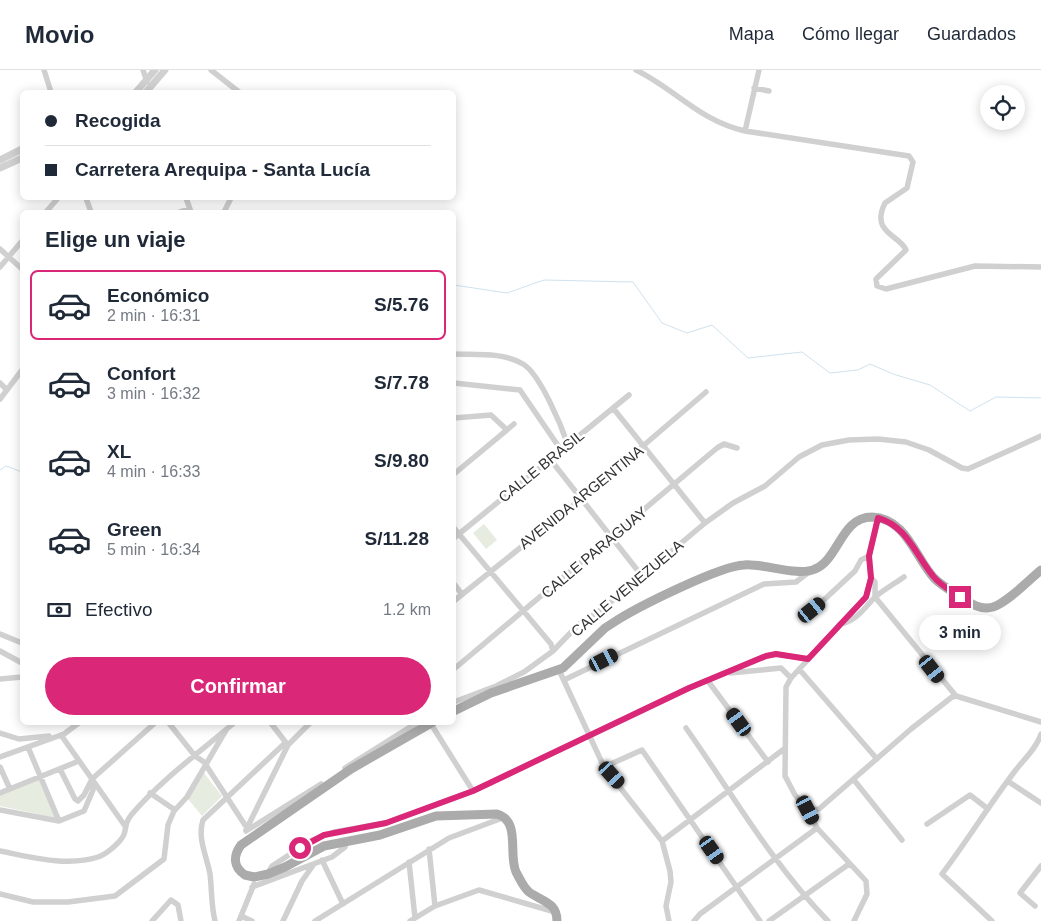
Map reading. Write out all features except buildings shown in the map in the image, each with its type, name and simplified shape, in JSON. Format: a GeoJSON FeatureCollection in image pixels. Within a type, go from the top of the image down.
{"type":"FeatureCollection","features":[{"type":"Feature","properties":{"kind":"main road"},"geometry":{"type":"LineString","coordinates":[[456,710],[491,693],[559,670],[619,619],[726,569],[750,565],[812,570],[822,564],[855,522],[866,518],[878,518],[894,525],[905,534],[940,582],[979,607],[997,605],[1041,570]]}},
{"type":"Feature","properties":{"kind":"main road"},"geometry":{"type":"LineString","coordinates":[[428,725],[351,769],[245,842],[235,857],[237,867],[245,875],[263,875],[285,868],[324,846],[380,835],[436,816],[490,813],[504,817],[511,826],[512,861],[521,882],[529,892],[550,904],[556,916]]}},
{"type":"Feature","properties":{"kind":"street"},"geometry":{"type":"LineString","coordinates":[[44,70],[50,90]]}},
{"type":"Feature","properties":{"kind":"street"},"geometry":{"type":"LineString","coordinates":[[143,70],[147,90]]}},
{"type":"Feature","properties":{"kind":"street"},"geometry":{"type":"LineString","coordinates":[[138,90],[155,70]]}},
{"type":"Feature","properties":{"kind":"street"},"geometry":{"type":"LineString","coordinates":[[149,90],[165,70]]}},
{"type":"Feature","properties":{"kind":"street"},"geometry":{"type":"LineString","coordinates":[[211,70],[236,90]]}},
{"type":"Feature","properties":{"kind":"street"},"geometry":{"type":"LineString","coordinates":[[636,70],[652,78],[707,118],[744,131],[912,158],[907,188],[885,203],[882,218],[888,235],[902,244],[906,250],[876,279],[877,286],[880,288],[886,289],[975,266],[1041,267]]}},
{"type":"Feature","properties":{"kind":"street"},"geometry":{"type":"LineString","coordinates":[[744,131],[759,70]]}},
{"type":"Feature","properties":{"kind":"street"},"geometry":{"type":"LineString","coordinates":[[754,88],[768,91]]}},
{"type":"Feature","properties":{"kind":"street"},"geometry":{"type":"LineString","coordinates":[[0,160],[20,150]]}},
{"type":"Feature","properties":{"kind":"street"},"geometry":{"type":"LineString","coordinates":[[0,168],[20,159]]}},
{"type":"Feature","properties":{"kind":"street"},"geometry":{"type":"LineString","coordinates":[[48,210],[56,200]]}},
{"type":"Feature","properties":{"kind":"street"},"geometry":{"type":"LineString","coordinates":[[0,267],[20,243]]}},
{"type":"Feature","properties":{"kind":"street"},"geometry":{"type":"LineString","coordinates":[[0,249],[20,267]]}},
{"type":"Feature","properties":{"kind":"street"},"geometry":{"type":"LineString","coordinates":[[456,354],[492,356],[522,364],[529,369],[544,393],[568,445]]}},
{"type":"Feature","properties":{"kind":"street"},"geometry":{"type":"LineString","coordinates":[[0,399],[20,373]]}},
{"type":"Feature","properties":{"kind":"street"},"geometry":{"type":"LineString","coordinates":[[0,383],[8,390]]}},
{"type":"Feature","properties":{"kind":"street"},"geometry":{"type":"LineString","coordinates":[[456,383],[520,390],[561,450]]}},
{"type":"Feature","properties":{"kind":"street","name":"AVENIDA ARGENTINA"},"geometry":{"type":"LineString","coordinates":[[456,599],[581,498],[706,392]]}},
{"type":"Feature","properties":{"kind":"street","name":"CALLE BRASIL"},"geometry":{"type":"LineString","coordinates":[[456,536],[629,395]]}},
{"type":"Feature","properties":{"kind":"street"},"geometry":{"type":"LineString","coordinates":[[613,408],[642,447],[676,484],[705,523]]}},
{"type":"Feature","properties":{"kind":"street"},"geometry":{"type":"LineString","coordinates":[[456,418],[491,415],[507,430]]}},
{"type":"Feature","properties":{"kind":"street"},"geometry":{"type":"LineString","coordinates":[[456,472],[514,424]]}},
{"type":"Feature","properties":{"kind":"street","name":"CALLE VENEZUELA"},"geometry":{"type":"LineString","coordinates":[[491,693],[498,685],[524,672],[553,651],[578,625],[605,607],[705,523],[733,503],[765,486],[799,457],[822,445],[849,440],[878,439],[906,442],[968,469],[1041,436]]}},
{"type":"Feature","properties":{"kind":"street","name":"CALLE PARAGUAY"},"geometry":{"type":"LineString","coordinates":[[456,667],[721,445],[737,448]]}},
{"type":"Feature","properties":{"kind":"street"},"geometry":{"type":"LineString","coordinates":[[550,459],[610,538],[642,576]]}},
{"type":"Feature","properties":{"kind":"street"},"geometry":{"type":"LineString","coordinates":[[854,921],[867,894],[866,881],[817,828],[808,810],[787,782],[784,749],[785,695],[791,678],[799,668],[866,597],[871,578],[869,556],[878,518]]}},
{"type":"Feature","properties":{"kind":"street"},"geometry":{"type":"LineString","coordinates":[[456,536],[490,571],[524,611],[551,644],[553,651]]}},
{"type":"Feature","properties":{"kind":"street"},"geometry":{"type":"LineString","coordinates":[[812,610],[855,570],[861,560],[869,556]]}},
{"type":"Feature","properties":{"kind":"street"},"geometry":{"type":"LineString","coordinates":[[564,680],[764,584],[796,582],[812,570]]}},
{"type":"Feature","properties":{"kind":"street"},"geometry":{"type":"LineString","coordinates":[[840,624],[846,624],[856,617],[875,597],[904,577]]}},
{"type":"Feature","properties":{"kind":"street"},"geometry":{"type":"LineString","coordinates":[[871,578],[875,582],[875,597],[956,696],[1041,722]]}},
{"type":"Feature","properties":{"kind":"street"},"geometry":{"type":"LineString","coordinates":[[456,586],[462,594]]}},
{"type":"Feature","properties":{"kind":"street"},"geometry":{"type":"LineString","coordinates":[[0,634],[20,642]]}},
{"type":"Feature","properties":{"kind":"street"},"geometry":{"type":"LineString","coordinates":[[0,651],[20,662]]}},
{"type":"Feature","properties":{"kind":"street"},"geometry":{"type":"LineString","coordinates":[[252,921],[240,919],[252,887],[272,866],[312,840],[334,832],[380,824],[473,791],[708,680],[766,656],[776,654],[808,659]]}},
{"type":"Feature","properties":{"kind":"street"},"geometry":{"type":"LineString","coordinates":[[723,674],[781,668],[791,678]]}},
{"type":"Feature","properties":{"kind":"street"},"geometry":{"type":"LineString","coordinates":[[799,668],[877,759]]}},
{"type":"Feature","properties":{"kind":"street"},"geometry":{"type":"LineString","coordinates":[[559,670],[604,767],[662,841],[671,882],[666,906],[669,921]]}},
{"type":"Feature","properties":{"kind":"street"},"geometry":{"type":"LineString","coordinates":[[0,679],[20,677]]}},
{"type":"Feature","properties":{"kind":"street"},"geometry":{"type":"LineString","coordinates":[[708,680],[768,762]]}},
{"type":"Feature","properties":{"kind":"street"},"geometry":{"type":"LineString","coordinates":[[456,701],[498,685]]}},
{"type":"Feature","properties":{"kind":"street"},"geometry":{"type":"LineString","coordinates":[[808,810],[819,809],[918,723],[947,700],[956,696]]}},
{"type":"Feature","properties":{"kind":"street"},"geometry":{"type":"LineString","coordinates":[[0,757],[62,735],[76,725]]}},
{"type":"Feature","properties":{"kind":"street"},"geometry":{"type":"LineString","coordinates":[[60,769],[75,799],[78,801],[84,795],[92,779],[153,725]]}},
{"type":"Feature","properties":{"kind":"street"},"geometry":{"type":"LineString","coordinates":[[170,725],[196,756],[204,762],[205,767],[245,828]]}},
{"type":"Feature","properties":{"kind":"street"},"geometry":{"type":"LineString","coordinates":[[125,826],[150,793],[232,725]]}},
{"type":"Feature","properties":{"kind":"street"},"geometry":{"type":"LineString","coordinates":[[272,725],[286,744]]}},
{"type":"Feature","properties":{"kind":"street"},"geometry":{"type":"LineString","coordinates":[[215,921],[210,900],[209,872],[201,828],[205,816],[308,725]]}},
{"type":"Feature","properties":{"kind":"street"},"geometry":{"type":"LineString","coordinates":[[245,828],[413,725]]}},
{"type":"Feature","properties":{"kind":"street"},"geometry":{"type":"LineString","coordinates":[[433,725],[473,791]]}},
{"type":"Feature","properties":{"kind":"street"},"geometry":{"type":"LineString","coordinates":[[686,728],[731,791],[775,858],[804,897],[828,921]]}},
{"type":"Feature","properties":{"kind":"street"},"geometry":{"type":"LineString","coordinates":[[0,894],[33,902],[68,902],[115,896],[164,859],[168,824],[176,810],[187,797],[226,730]]}},
{"type":"Feature","properties":{"kind":"street"},"geometry":{"type":"LineString","coordinates":[[0,734],[19,739],[62,735]]}},
{"type":"Feature","properties":{"kind":"street"},"geometry":{"type":"LineString","coordinates":[[992,921],[942,874],[974,833],[988,809],[1009,782],[1015,770],[1029,755],[1041,734]]}},
{"type":"Feature","properties":{"kind":"street"},"geometry":{"type":"LineString","coordinates":[[0,851],[39,859],[73,860],[100,857],[119,842],[125,832],[125,826],[62,735]]}},
{"type":"Feature","properties":{"kind":"street"},"geometry":{"type":"LineString","coordinates":[[245,842],[245,828],[286,744]]}},
{"type":"Feature","properties":{"kind":"street"},"geometry":{"type":"LineString","coordinates":[[28,747],[59,820]]}},
{"type":"Feature","properties":{"kind":"street"},"geometry":{"type":"LineString","coordinates":[[662,841],[731,791],[784,749]]}},
{"type":"Feature","properties":{"kind":"street"},"geometry":{"type":"LineString","coordinates":[[604,767],[642,750],[760,921]]}},
{"type":"Feature","properties":{"kind":"street"},"geometry":{"type":"LineString","coordinates":[[0,793],[79,761]]}},
{"type":"Feature","properties":{"kind":"street"},"geometry":{"type":"LineString","coordinates":[[0,767],[10,789]]}},
{"type":"Feature","properties":{"kind":"street"},"geometry":{"type":"LineString","coordinates":[[0,810],[59,820],[84,811],[93,790],[92,779]]}},
{"type":"Feature","properties":{"kind":"street"},"geometry":{"type":"LineString","coordinates":[[854,780],[902,840]]}},
{"type":"Feature","properties":{"kind":"street"},"geometry":{"type":"LineString","coordinates":[[1009,782],[1041,803]]}},
{"type":"Feature","properties":{"kind":"street"},"geometry":{"type":"LineString","coordinates":[[150,793],[176,810]]}},
{"type":"Feature","properties":{"kind":"street"},"geometry":{"type":"LineString","coordinates":[[927,824],[970,795],[988,809]]}},
{"type":"Feature","properties":{"kind":"street"},"geometry":{"type":"LineString","coordinates":[[315,921],[457,833],[504,817]]}},
{"type":"Feature","properties":{"kind":"street"},"geometry":{"type":"LineString","coordinates":[[694,921],[737,886],[817,828]]}},
{"type":"Feature","properties":{"kind":"street"},"geometry":{"type":"LineString","coordinates":[[252,887],[322,860],[345,847]]}},
{"type":"Feature","properties":{"kind":"street"},"geometry":{"type":"LineString","coordinates":[[429,849],[435,906]]}},
{"type":"Feature","properties":{"kind":"street"},"geometry":{"type":"LineString","coordinates":[[322,860],[343,904]]}},
{"type":"Feature","properties":{"kind":"street"},"geometry":{"type":"LineString","coordinates":[[409,862],[412,920],[435,906],[479,890],[556,916]]}},
{"type":"Feature","properties":{"kind":"street"},"geometry":{"type":"LineString","coordinates":[[283,921],[302,881],[315,863]]}},
{"type":"Feature","properties":{"kind":"street"},"geometry":{"type":"LineString","coordinates":[[770,921],[849,864]]}},
{"type":"Feature","properties":{"kind":"street"},"geometry":{"type":"LineString","coordinates":[[1035,906],[1020,894],[1041,866]]}},
{"type":"Feature","properties":{"kind":"street"},"geometry":{"type":"LineString","coordinates":[[152,921],[159,916],[169,902],[174,900],[178,905],[181,921]]}},
{"type":"Feature","properties":{"kind":"shaded area"},"geometry":{"type":"Polygon","coordinates":[[[484,524],[497,540],[486,549],[473,533],[484,524]]]}},
{"type":"Feature","properties":{"kind":"shaded area"},"geometry":{"type":"Polygon","coordinates":[[[204,773],[222,796],[202,816],[188,799],[204,773]]]}},
{"type":"Feature","properties":{"kind":"shaded area"},"geometry":{"type":"Polygon","coordinates":[[[40,779],[56,818],[0,806],[0,795],[40,779]]]}},
{"type":"Feature","properties":{"kind":"waterway"},"geometry":{"type":"LineString","coordinates":[[456,285],[507,293],[544,280],[633,282],[662,323],[687,333],[712,325],[748,358],[802,352],[830,373],[858,370],[870,364],[893,374],[930,385],[970,411],[996,397],[1041,398]]}},
{"type":"Feature","properties":{"kind":"waterway"},"geometry":{"type":"LineString","coordinates":[[0,470],[6,466],[20,471]]}},
{"type":"Feature","properties":{"kind":"route"},"geometry":{"type":"LineString","coordinates":[[300,848],[324,835],[386,823],[473,791],[689,688],[766,656],[776,654],[808,659],[866,597],[871,578],[869,556],[878,518],[894,525],[905,534],[934,578],[960,597]]}}]}
